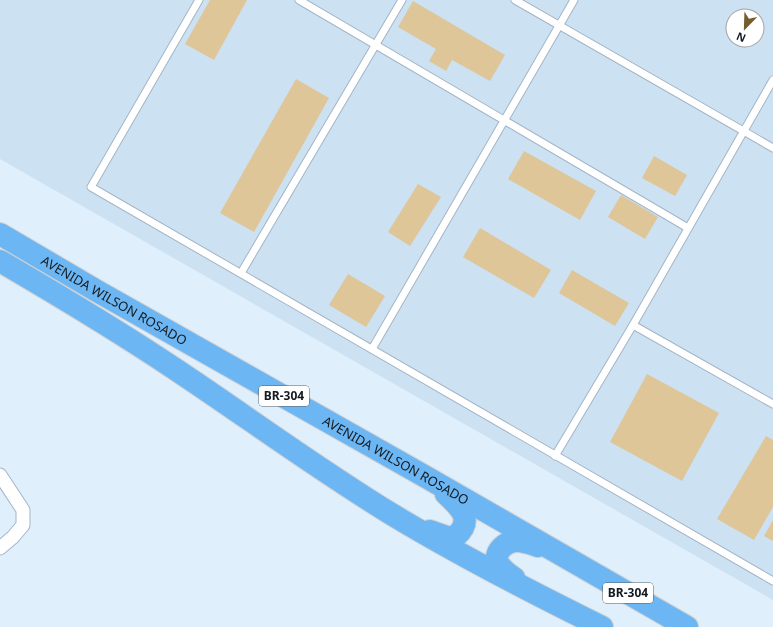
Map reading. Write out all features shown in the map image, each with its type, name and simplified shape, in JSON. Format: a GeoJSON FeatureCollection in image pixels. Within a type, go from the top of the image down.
{"type":"FeatureCollection","features":[{"type":"Feature","properties":{"kind":"highway","name":"AVENIDA WILSON ROSADO"},"geometry":{"type":"LineString","coordinates":[[0,234],[97,291],[687,627]]}},
{"type":"Feature","properties":{"kind":"highway","name":"AVENIDA WILSON ROSADO"},"geometry":{"type":"LineString","coordinates":[[0,262],[50,290],[137,344],[397,517],[480,565],[602,627]]}},
{"type":"Feature","properties":{"kind":"highway"},"geometry":{"type":"LineString","coordinates":[[397,517],[447,537],[455,537],[459,533],[465,521],[464,514],[461,509],[426,477]]}},
{"type":"Feature","properties":{"kind":"highway"},"geometry":{"type":"LineString","coordinates":[[547,600],[502,570],[496,559],[498,551],[510,542],[517,541],[533,544],[569,559]]}},
{"type":"Feature","properties":{"kind":"street"},"geometry":{"type":"LineString","coordinates":[[0,475],[24,510],[23,525],[13,537],[0,548]]}},
{"type":"Feature","properties":{"kind":"lane"},"geometry":{"type":"LineString","coordinates":[[199,0],[92,187],[773,581]]}},
{"type":"Feature","properties":{"kind":"lane"},"geometry":{"type":"LineString","coordinates":[[299,0],[688,228]]}},
{"type":"Feature","properties":{"kind":"lane"},"geometry":{"type":"LineString","coordinates":[[241,273],[402,0]]}},
{"type":"Feature","properties":{"kind":"lane"},"geometry":{"type":"LineString","coordinates":[[515,0],[773,148]]}},
{"type":"Feature","properties":{"kind":"lane"},"geometry":{"type":"LineString","coordinates":[[372,349],[574,0]]}},
{"type":"Feature","properties":{"kind":"lane"},"geometry":{"type":"LineString","coordinates":[[555,456],[633,325],[773,80]]}},
{"type":"Feature","properties":{"kind":"lane"},"geometry":{"type":"LineString","coordinates":[[633,325],[773,404]]}},
{"type":"Feature","properties":{"kind":"shaded area"},"geometry":{"type":"Polygon","coordinates":[[[0,0],[773,0],[773,600],[0,159],[0,0]]]}},
{"type":"Feature","properties":{"kind":"building"},"geometry":{"type":"Polygon","coordinates":[[[210,0],[247,0],[214,60],[185,44],[210,0]]]}},
{"type":"Feature","properties":{"kind":"building"},"geometry":{"type":"Polygon","coordinates":[[[413,1],[505,55],[490,81],[452,60],[446,71],[429,61],[436,49],[398,27],[413,1]]]}},
{"type":"Feature","properties":{"kind":"building"},"geometry":{"type":"Polygon","coordinates":[[[296,79],[329,98],[254,232],[220,213],[296,79]]]}},
{"type":"Feature","properties":{"kind":"building"},"geometry":{"type":"Polygon","coordinates":[[[524,151],[596,191],[580,220],[508,179],[524,151]]]}},
{"type":"Feature","properties":{"kind":"building"},"geometry":{"type":"Polygon","coordinates":[[[654,156],[687,175],[675,196],[642,178],[654,156]]]}},
{"type":"Feature","properties":{"kind":"building"},"geometry":{"type":"Polygon","coordinates":[[[418,184],[441,197],[410,246],[388,232],[418,184]]]}},
{"type":"Feature","properties":{"kind":"building"},"geometry":{"type":"Polygon","coordinates":[[[621,195],[658,217],[645,239],[608,217],[621,195]]]}},
{"type":"Feature","properties":{"kind":"building"},"geometry":{"type":"Polygon","coordinates":[[[480,228],[551,270],[534,298],[463,257],[480,228]]]}},
{"type":"Feature","properties":{"kind":"building"},"geometry":{"type":"Polygon","coordinates":[[[572,270],[629,303],[615,326],[559,293],[572,270]]]}},
{"type":"Feature","properties":{"kind":"building"},"geometry":{"type":"Polygon","coordinates":[[[348,274],[385,296],[366,327],[329,305],[348,274]]]}},
{"type":"Feature","properties":{"kind":"building"},"geometry":{"type":"Polygon","coordinates":[[[647,374],[719,413],[682,481],[610,442],[647,374]]]}},
{"type":"Feature","properties":{"kind":"building"},"geometry":{"type":"Polygon","coordinates":[[[766,436],[773,440],[773,507],[754,540],[717,519],[766,436]]]}},
{"type":"Feature","properties":{"kind":"building"},"geometry":{"type":"Polygon","coordinates":[[[773,520],[773,541],[764,536],[773,520]]]}}]}
